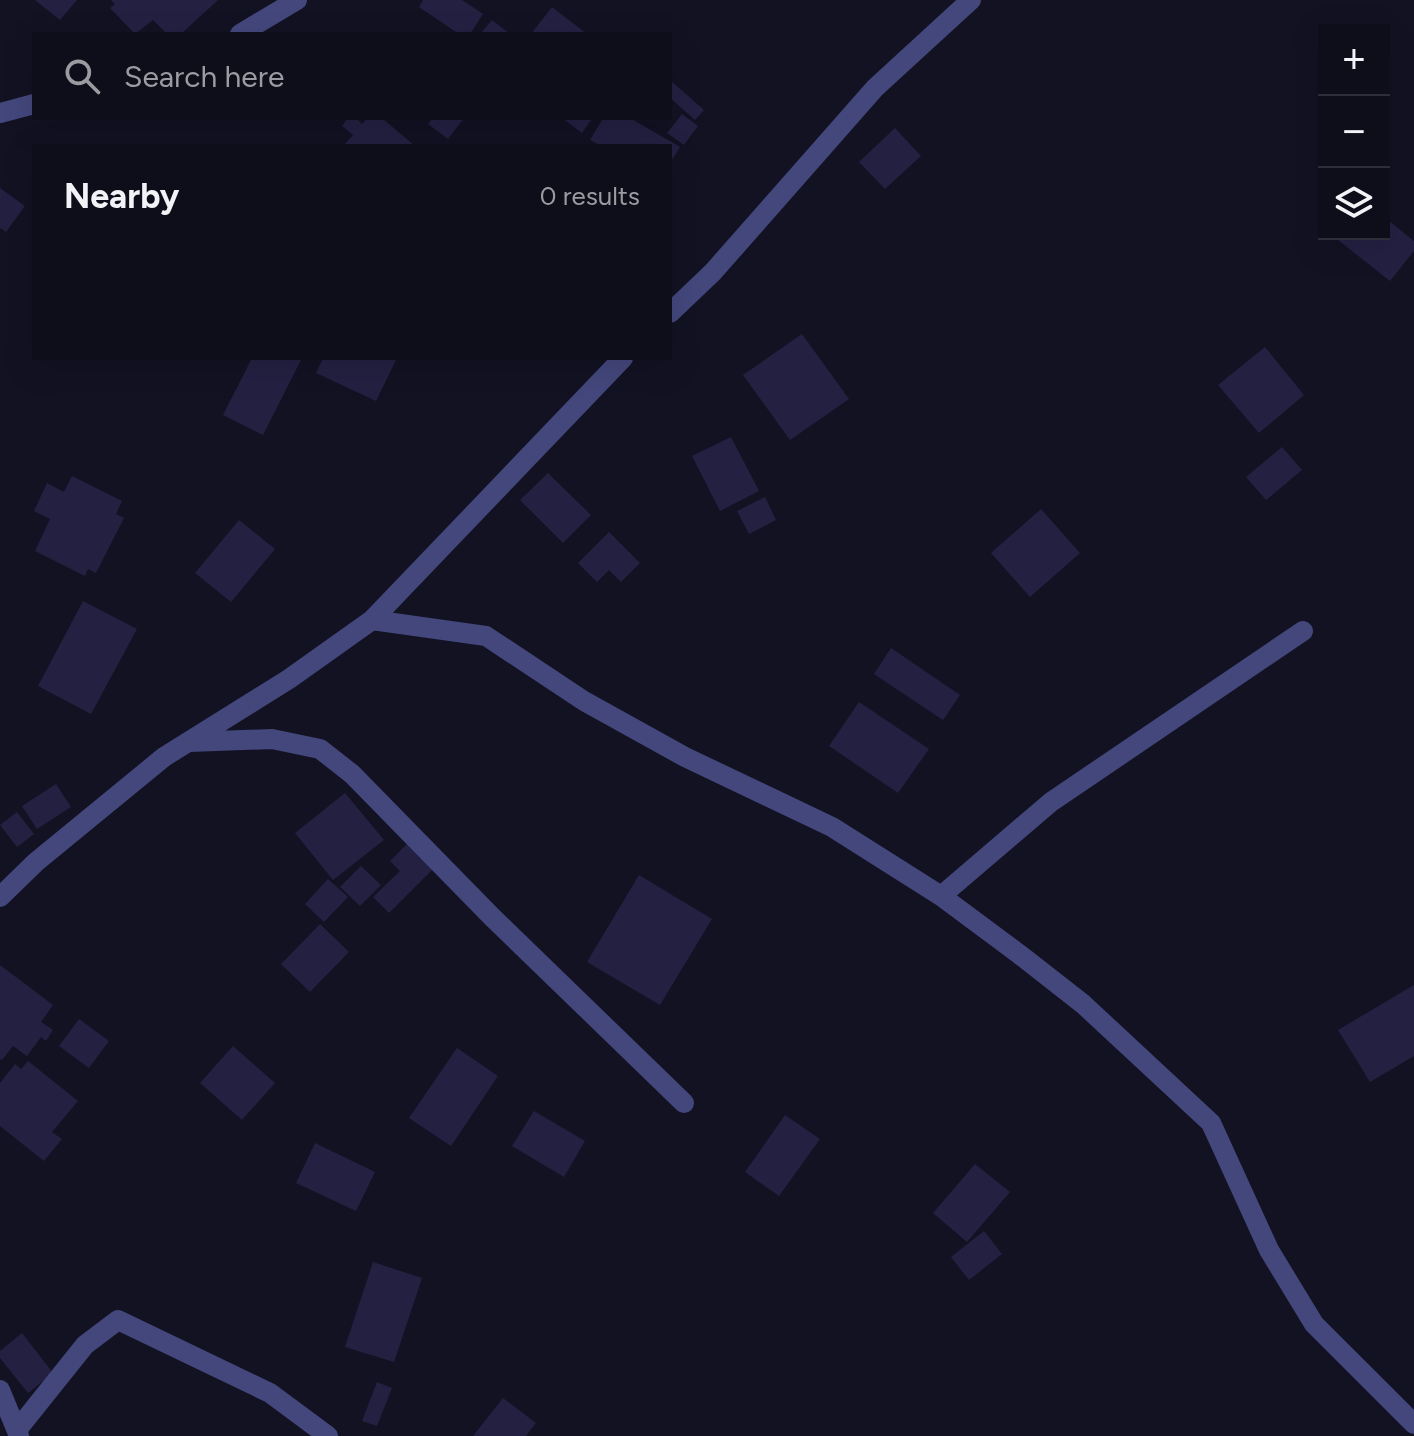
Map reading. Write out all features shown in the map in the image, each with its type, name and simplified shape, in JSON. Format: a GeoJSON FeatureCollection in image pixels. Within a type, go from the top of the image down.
{"type":"FeatureCollection","features":[{"type":"Feature","properties":{"kind":"street"},"geometry":{"type":"LineString","coordinates":[[243,32],[297,0]]}},
{"type":"Feature","properties":{"kind":"street"},"geometry":{"type":"LineString","coordinates":[[672,311],[713,272],[875,88],[971,0]]}},
{"type":"Feature","properties":{"kind":"street"},"geometry":{"type":"LineString","coordinates":[[0,113],[32,105]]}},
{"type":"Feature","properties":{"kind":"street"},"geometry":{"type":"LineString","coordinates":[[0,897],[36,862],[164,757],[289,679],[372,620],[621,360]]}},
{"type":"Feature","properties":{"kind":"street"},"geometry":{"type":"LineString","coordinates":[[372,620],[486,636],[584,701],[685,757],[832,827],[941,896],[1083,1004],[1211,1123],[1269,1250],[1314,1324],[1414,1424]]}},
{"type":"Feature","properties":{"kind":"street"},"geometry":{"type":"LineString","coordinates":[[941,896],[1051,802],[1303,631]]}},
{"type":"Feature","properties":{"kind":"street"},"geometry":{"type":"LineString","coordinates":[[187,742],[272,739],[320,749],[352,774],[492,917],[684,1103]]}},
{"type":"Feature","properties":{"kind":"street"},"geometry":{"type":"LineString","coordinates":[[18,1433],[85,1345],[118,1320],[270,1393],[328,1436]]}},
{"type":"Feature","properties":{"kind":"street"},"geometry":{"type":"LineString","coordinates":[[0,1390],[18,1433]]}},
{"type":"Feature","properties":{"kind":"building"},"geometry":{"type":"Polygon","coordinates":[[[35,0],[77,0],[60,20],[35,0]]]}},
{"type":"Feature","properties":{"kind":"building"},"geometry":{"type":"Polygon","coordinates":[[[111,0],[218,0],[183,32],[165,32],[153,20],[133,32],[110,8],[115,4],[111,0]]]}},
{"type":"Feature","properties":{"kind":"building"},"geometry":{"type":"Polygon","coordinates":[[[423,0],[462,0],[483,14],[471,32],[456,32],[419,7],[423,0]]]}},
{"type":"Feature","properties":{"kind":"building"},"geometry":{"type":"Polygon","coordinates":[[[552,7],[584,32],[533,32],[552,7]]]}},
{"type":"Feature","properties":{"kind":"building"},"geometry":{"type":"Polygon","coordinates":[[[492,20],[507,32],[482,32],[492,20]]]}},
{"type":"Feature","properties":{"kind":"building"},"geometry":{"type":"Polygon","coordinates":[[[672,82],[704,110],[695,120],[672,100],[672,82]]]}},
{"type":"Feature","properties":{"kind":"building"},"geometry":{"type":"Polygon","coordinates":[[[682,114],[698,126],[684,145],[667,133],[682,114]]]}},
{"type":"Feature","properties":{"kind":"building"},"geometry":{"type":"Polygon","coordinates":[[[346,120],[358,120],[362,124],[365,120],[384,120],[413,144],[345,144],[353,135],[342,126],[346,120]]]}},
{"type":"Feature","properties":{"kind":"building"},"geometry":{"type":"Polygon","coordinates":[[[431,120],[462,120],[448,139],[428,124],[431,120]]]}},
{"type":"Feature","properties":{"kind":"building"},"geometry":{"type":"Polygon","coordinates":[[[565,120],[591,120],[582,133],[565,120]]]}},
{"type":"Feature","properties":{"kind":"building"},"geometry":{"type":"Polygon","coordinates":[[[602,120],[633,120],[680,147],[672,160],[672,144],[597,144],[590,140],[602,120]]]}},
{"type":"Feature","properties":{"kind":"building"},"geometry":{"type":"Polygon","coordinates":[[[895,128],[921,156],[885,189],[859,162],[895,128]]]}},
{"type":"Feature","properties":{"kind":"building"},"geometry":{"type":"Polygon","coordinates":[[[0,188],[25,206],[6,232],[0,228],[0,188]]]}},
{"type":"Feature","properties":{"kind":"building"},"geometry":{"type":"Polygon","coordinates":[[[1390,222],[1414,241],[1414,251],[1390,281],[1338,240],[1390,240],[1390,222]]]}},
{"type":"Feature","properties":{"kind":"building"},"geometry":{"type":"Polygon","coordinates":[[[802,334],[849,399],[790,440],[743,375],[802,334]]]}},
{"type":"Feature","properties":{"kind":"building"},"geometry":{"type":"Polygon","coordinates":[[[1265,347],[1304,395],[1259,433],[1218,385],[1265,347]]]}},
{"type":"Feature","properties":{"kind":"building"},"geometry":{"type":"Polygon","coordinates":[[[251,360],[301,360],[263,435],[223,415],[251,360]]]}},
{"type":"Feature","properties":{"kind":"building"},"geometry":{"type":"Polygon","coordinates":[[[322,360],[396,360],[376,401],[316,373],[322,360]]]}},
{"type":"Feature","properties":{"kind":"building"},"geometry":{"type":"Polygon","coordinates":[[[731,437],[759,491],[720,511],[692,456],[731,437]]]}},
{"type":"Feature","properties":{"kind":"building"},"geometry":{"type":"Polygon","coordinates":[[[1282,447],[1302,470],[1266,500],[1246,477],[1282,447]]]}},
{"type":"Feature","properties":{"kind":"building"},"geometry":{"type":"Polygon","coordinates":[[[548,473],[591,515],[563,543],[520,500],[548,473]]]}},
{"type":"Feature","properties":{"kind":"building"},"geometry":{"type":"Polygon","coordinates":[[[72,476],[122,501],[116,514],[124,518],[96,573],[88,569],[85,576],[35,551],[50,519],[34,511],[47,483],[64,492],[72,476]]]}},
{"type":"Feature","properties":{"kind":"building"},"geometry":{"type":"Polygon","coordinates":[[[765,497],[776,520],[749,534],[737,511],[765,497]]]}},
{"type":"Feature","properties":{"kind":"building"},"geometry":{"type":"Polygon","coordinates":[[[1041,509],[1080,553],[1030,597],[991,553],[1041,509]]]}},
{"type":"Feature","properties":{"kind":"building"},"geometry":{"type":"Polygon","coordinates":[[[239,520],[275,549],[231,602],[195,573],[239,520]]]}},
{"type":"Feature","properties":{"kind":"building"},"geometry":{"type":"Polygon","coordinates":[[[609,532],[640,563],[621,582],[609,570],[597,582],[578,563],[609,532]]]}},
{"type":"Feature","properties":{"kind":"building"},"geometry":{"type":"Polygon","coordinates":[[[83,601],[137,629],[91,714],[38,686],[83,601]]]}},
{"type":"Feature","properties":{"kind":"building"},"geometry":{"type":"Polygon","coordinates":[[[891,648],[960,695],[943,720],[874,674],[891,648]]]}},
{"type":"Feature","properties":{"kind":"building"},"geometry":{"type":"Polygon","coordinates":[[[859,702],[929,749],[898,793],[829,746],[859,702]]]}},
{"type":"Feature","properties":{"kind":"building"},"geometry":{"type":"Polygon","coordinates":[[[56,784],[71,807],[37,829],[22,806],[56,784]]]}},
{"type":"Feature","properties":{"kind":"building"},"geometry":{"type":"Polygon","coordinates":[[[345,793],[384,840],[333,880],[295,833],[345,793]]]}},
{"type":"Feature","properties":{"kind":"building"},"geometry":{"type":"Polygon","coordinates":[[[17,812],[34,834],[17,847],[0,825],[17,812]]]}},
{"type":"Feature","properties":{"kind":"building"},"geometry":{"type":"Polygon","coordinates":[[[408,843],[433,869],[389,913],[373,897],[400,871],[390,861],[408,843]]]}},
{"type":"Feature","properties":{"kind":"building"},"geometry":{"type":"Polygon","coordinates":[[[361,866],[381,885],[360,906],[340,887],[361,866]]]}},
{"type":"Feature","properties":{"kind":"building"},"geometry":{"type":"Polygon","coordinates":[[[639,875],[712,919],[660,1005],[587,962],[639,875]]]}},
{"type":"Feature","properties":{"kind":"building"},"geometry":{"type":"Polygon","coordinates":[[[328,879],[348,897],[324,922],[305,904],[328,879]]]}},
{"type":"Feature","properties":{"kind":"building"},"geometry":{"type":"Polygon","coordinates":[[[320,924],[349,952],[310,992],[281,964],[320,924]]]}},
{"type":"Feature","properties":{"kind":"building"},"geometry":{"type":"Polygon","coordinates":[[[0,965],[53,1005],[41,1022],[53,1030],[46,1041],[41,1037],[27,1056],[13,1046],[2,1060],[0,1059],[0,965]]]}},
{"type":"Feature","properties":{"kind":"building"},"geometry":{"type":"Polygon","coordinates":[[[1414,985],[1414,1056],[1370,1082],[1338,1030],[1414,985]]]}},
{"type":"Feature","properties":{"kind":"building"},"geometry":{"type":"Polygon","coordinates":[[[79,1019],[109,1041],[89,1068],[59,1046],[79,1019]]]}},
{"type":"Feature","properties":{"kind":"building"},"geometry":{"type":"Polygon","coordinates":[[[233,1046],[275,1083],[242,1120],[200,1083],[233,1046]]]}},
{"type":"Feature","properties":{"kind":"building"},"geometry":{"type":"Polygon","coordinates":[[[457,1048],[498,1076],[451,1146],[409,1118],[457,1048]]]}},
{"type":"Feature","properties":{"kind":"building"},"geometry":{"type":"Polygon","coordinates":[[[28,1061],[78,1101],[52,1132],[62,1139],[44,1161],[0,1126],[0,1083],[15,1064],[21,1069],[28,1061]]]}},
{"type":"Feature","properties":{"kind":"building"},"geometry":{"type":"Polygon","coordinates":[[[534,1111],[585,1141],[564,1177],[512,1146],[534,1111]]]}},
{"type":"Feature","properties":{"kind":"building"},"geometry":{"type":"Polygon","coordinates":[[[785,1115],[820,1139],[779,1196],[745,1172],[785,1115]]]}},
{"type":"Feature","properties":{"kind":"building"},"geometry":{"type":"Polygon","coordinates":[[[315,1143],[375,1172],[356,1211],[296,1183],[315,1143]]]}},
{"type":"Feature","properties":{"kind":"building"},"geometry":{"type":"Polygon","coordinates":[[[975,1164],[1010,1192],[967,1242],[933,1213],[975,1164]]]}},
{"type":"Feature","properties":{"kind":"building"},"geometry":{"type":"Polygon","coordinates":[[[984,1231],[1002,1254],[969,1280],[951,1257],[984,1231]]]}},
{"type":"Feature","properties":{"kind":"building"},"geometry":{"type":"Polygon","coordinates":[[[373,1262],[422,1278],[394,1362],[345,1347],[373,1262]]]}},
{"type":"Feature","properties":{"kind":"building"},"geometry":{"type":"Polygon","coordinates":[[[22,1333],[53,1373],[28,1393],[0,1358],[0,1351],[22,1333]]]}},
{"type":"Feature","properties":{"kind":"building"},"geometry":{"type":"Polygon","coordinates":[[[377,1382],[392,1388],[377,1426],[362,1421],[377,1382]]]}},
{"type":"Feature","properties":{"kind":"building"},"geometry":{"type":"Polygon","coordinates":[[[503,1398],[536,1423],[526,1436],[473,1436],[503,1398]]]}}]}
